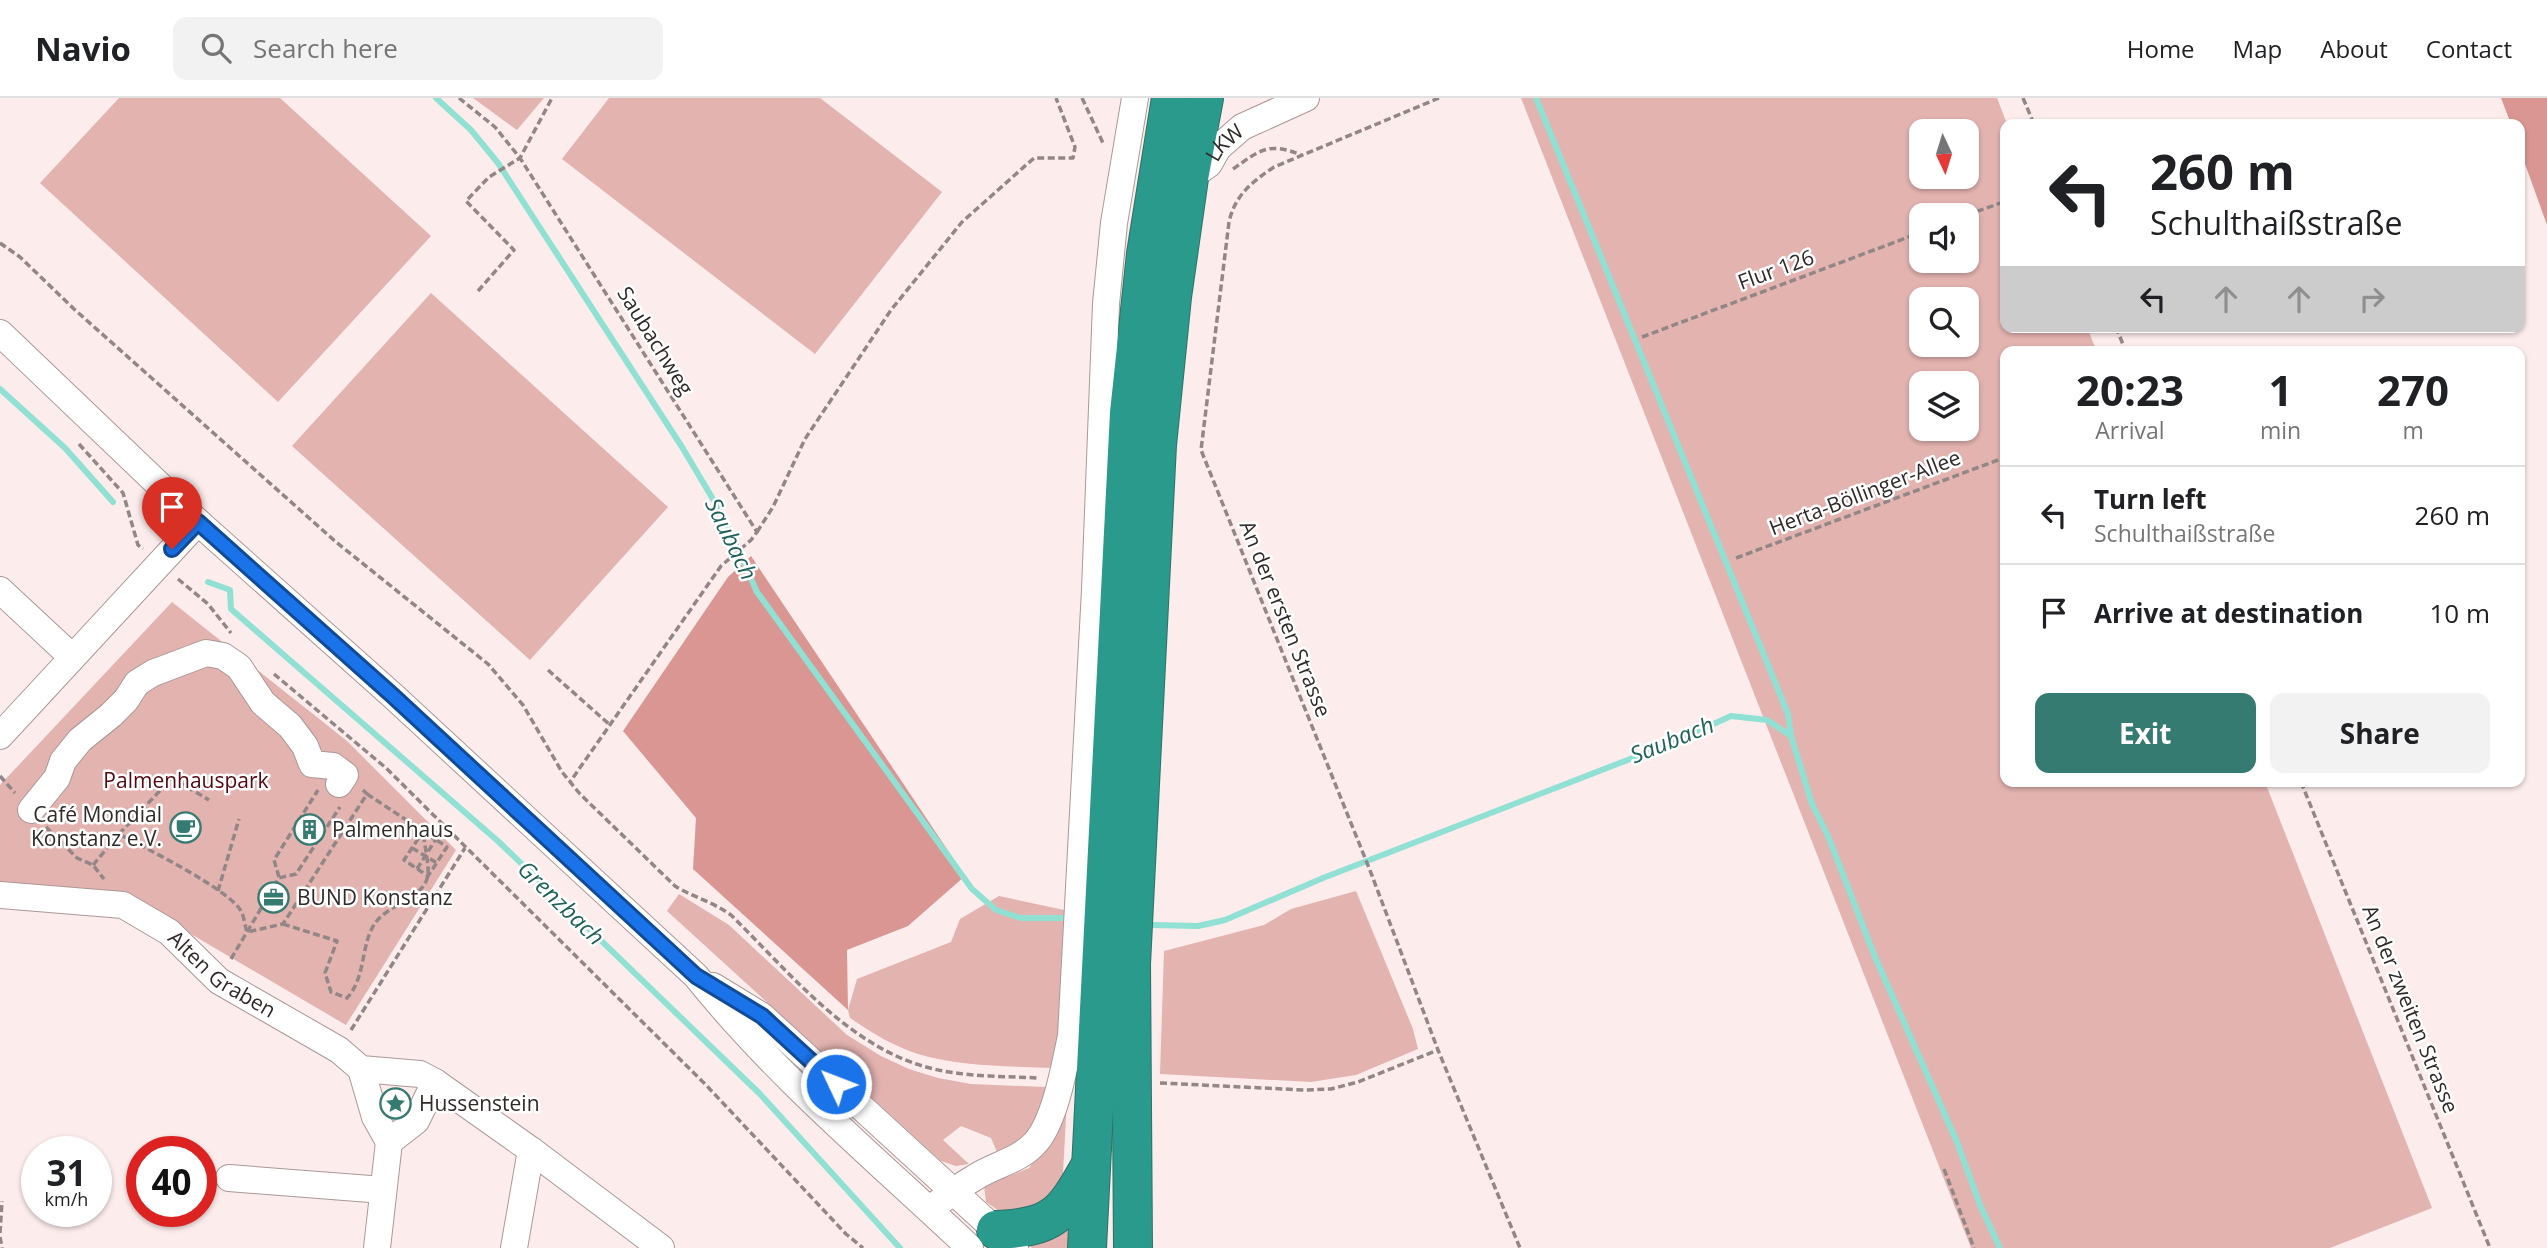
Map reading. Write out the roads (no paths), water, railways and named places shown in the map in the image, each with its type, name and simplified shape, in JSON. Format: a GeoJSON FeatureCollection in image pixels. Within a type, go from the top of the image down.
{"type":"FeatureCollection","features":[{"type":"Feature","properties":{"kind":"highway"},"geometry":{"type":"LineString","coordinates":[[1087,1248],[1129,414],[1146,254],[1171,98]]}},
{"type":"Feature","properties":{"kind":"highway"},"geometry":{"type":"LineString","coordinates":[[1133,1248],[1131,964],[1150,578],[1164,365],[1189,178],[1203,98]]}},
{"type":"Feature","properties":{"kind":"highway"},"geometry":{"type":"LineString","coordinates":[[994,1242],[1052,1218],[1064,1207],[1090,1166]]}},
{"type":"Feature","properties":{"kind":"street"},"geometry":{"type":"LineString","coordinates":[[929,1209],[973,1178],[1023,1154],[1036,1143],[1045,1128],[1064,1072],[1071,1036],[1107,304],[1114,223],[1135,98]]}},
{"type":"Feature","properties":{"kind":"street","name":"LKW"},"geometry":{"type":"LineString","coordinates":[[1189,178],[1209,164],[1218,148],[1242,127],[1306,98]]}},
{"type":"Feature","properties":{"kind":"street"},"geometry":{"type":"LineString","coordinates":[[0,333],[198,522],[392,695],[696,976],[761,1050],[929,1209],[994,1242]]}},
{"type":"Feature","properties":{"kind":"street"},"geometry":{"type":"LineString","coordinates":[[0,736],[158,562],[198,522]]}},
{"type":"Feature","properties":{"kind":"street"},"geometry":{"type":"LineString","coordinates":[[0,590],[72,657]]}},
{"type":"Feature","properties":{"kind":"street"},"geometry":{"type":"LineString","coordinates":[[31,810],[57,778],[63,761],[80,740],[111,715],[126,700],[137,683],[153,673],[206,653],[223,656],[239,667],[263,703],[290,726],[305,746],[312,764],[333,766],[338,786]]}},
{"type":"Feature","properties":{"kind":"street","name":"Alten Graben"},"geometry":{"type":"LineString","coordinates":[[0,895],[123,905],[169,932],[219,981],[338,1050],[361,1069]]}},
{"type":"Feature","properties":{"kind":"street"},"geometry":{"type":"LineString","coordinates":[[696,976],[762,1016],[955,1192],[994,1242]]}},
{"type":"Feature","properties":{"kind":"street"},"geometry":{"type":"LineString","coordinates":[[377,1248],[388,1142],[375,1116],[361,1069],[420,1074],[435,1082],[661,1248]]}},
{"type":"Feature","properties":{"kind":"street"},"geometry":{"type":"LineString","coordinates":[[388,1142],[416,1121],[435,1082]]}},
{"type":"Feature","properties":{"kind":"street"},"geometry":{"type":"LineString","coordinates":[[514,1248],[531,1150]]}},
{"type":"Feature","properties":{"kind":"street"},"geometry":{"type":"LineString","coordinates":[[229,1178],[383,1190]]}},
{"type":"Feature","properties":{"kind":"waterway","name":"Saubach"},"geometry":{"type":"LineString","coordinates":[[436,98],[471,130],[498,163],[682,447],[723,516],[757,592],[972,889],[996,910],[1021,918],[1069,918]]}},
{"type":"Feature","properties":{"kind":"waterway"},"geometry":{"type":"LineString","coordinates":[[1536,98],[1788,714],[1791,736],[1812,804],[1828,836],[1875,957],[1957,1142],[1980,1205],[2000,1248]]}},
{"type":"Feature","properties":{"kind":"waterway","name":"Grenzbach"},"geometry":{"type":"LineString","coordinates":[[0,389],[65,448],[113,502]]}},
{"type":"Feature","properties":{"kind":"waterway","name":"Grenzbach"},"geometry":{"type":"LineString","coordinates":[[208,582],[230,590],[231,609],[499,842],[760,1094],[900,1248]]}},
{"type":"Feature","properties":{"kind":"waterway","name":"Saubach"},"geometry":{"type":"LineString","coordinates":[[1152,925],[1198,926],[1225,920],[1323,878],[1674,742],[1731,716],[1767,720],[1791,736]]}},
{"type":"Feature","properties":{"kind":"place","name":"Café Mondial Konstanz e.V."},"geometry":{"type":"Point","coordinates":[185,827]}},
{"type":"Feature","properties":{"kind":"place","name":"Palmenhaus"},"geometry":{"type":"Point","coordinates":[309,830]}},
{"type":"Feature","properties":{"kind":"place","name":"BUND Konstanz"},"geometry":{"type":"Point","coordinates":[274,898]}},
{"type":"Feature","properties":{"kind":"place","name":"Hussenstein"},"geometry":{"type":"Point","coordinates":[396,1104]}},
{"type":"Feature","properties":{"kind":"park label","name":"Palmenhauspark"},"geometry":{"type":"Point","coordinates":[186,781]}}]}
